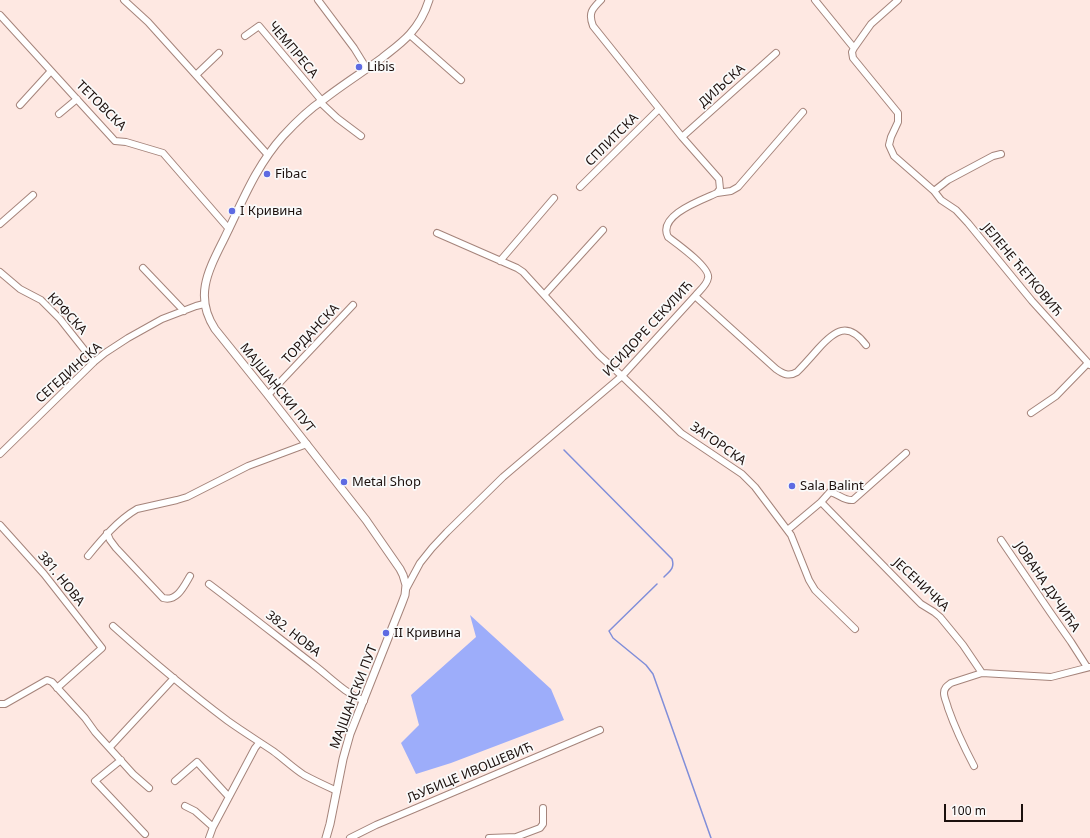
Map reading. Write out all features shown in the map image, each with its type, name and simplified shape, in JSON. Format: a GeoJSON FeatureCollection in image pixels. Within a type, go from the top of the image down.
{"type":"FeatureCollection","features":[{"type":"Feature","properties":{"kind":"street"},"geometry":{"type":"LineString","coordinates":[[124,0],[148,22],[268,155]]}},
{"type":"Feature","properties":{"kind":"street"},"geometry":{"type":"LineString","coordinates":[[318,0],[368,69]]}},
{"type":"Feature","properties":{"kind":"street","name":"МАЈШАНСКИ ПУТ"},"geometry":{"type":"LineString","coordinates":[[326,838],[350,734],[402,603],[405,591],[405,579],[400,569],[366,520],[210,322],[204,304],[205,287],[214,261],[256,174],[282,137],[321,101],[368,69],[410,35],[423,15],[429,0]]}},
{"type":"Feature","properties":{"kind":"street"},"geometry":{"type":"LineString","coordinates":[[601,0],[591,12],[590,17],[593,26],[682,137],[719,179],[720,189],[716,193]]}},
{"type":"Feature","properties":{"kind":"street","name":"ЈЕЛЕНЕ ЋЕТКОВИЋ"},"geometry":{"type":"LineString","coordinates":[[815,0],[854,48],[852,52],[853,58],[898,113],[898,122],[889,145],[894,156],[934,191],[941,200],[956,210],[1032,301],[1089,364]]}},
{"type":"Feature","properties":{"kind":"street"},"geometry":{"type":"LineString","coordinates":[[854,48],[871,24],[898,0]]}},
{"type":"Feature","properties":{"kind":"street","name":"ТЕТОВСКА"},"geometry":{"type":"LineString","coordinates":[[0,14],[115,141],[126,142],[163,153],[229,229]]}},
{"type":"Feature","properties":{"kind":"street","name":"ЧЕМПРЕСА"},"geometry":{"type":"LineString","coordinates":[[245,36],[259,26],[321,101]]}},
{"type":"Feature","properties":{"kind":"street"},"geometry":{"type":"LineString","coordinates":[[410,35],[461,80]]}},
{"type":"Feature","properties":{"kind":"street"},"geometry":{"type":"LineString","coordinates":[[196,75],[219,53]]}},
{"type":"Feature","properties":{"kind":"street","name":"ДИЉСКА"},"geometry":{"type":"LineString","coordinates":[[682,137],[776,53]]}},
{"type":"Feature","properties":{"kind":"street"},"geometry":{"type":"LineString","coordinates":[[20,105],[51,71]]}},
{"type":"Feature","properties":{"kind":"street"},"geometry":{"type":"LineString","coordinates":[[59,114],[77,99]]}},
{"type":"Feature","properties":{"kind":"street"},"geometry":{"type":"LineString","coordinates":[[321,101],[336,118],[361,136]]}},
{"type":"Feature","properties":{"kind":"street","name":"СПЛИТСКА"},"geometry":{"type":"LineString","coordinates":[[580,187],[659,109]]}},
{"type":"Feature","properties":{"kind":"street"},"geometry":{"type":"LineString","coordinates":[[716,193],[731,191],[738,187],[803,112]]}},
{"type":"Feature","properties":{"kind":"street"},"geometry":{"type":"LineString","coordinates":[[934,191],[948,180],[993,156],[1001,154]]}},
{"type":"Feature","properties":{"kind":"street","name":"ИСИДОРЕ СЕКУЛИЋ"},"geometry":{"type":"LineString","coordinates":[[405,591],[420,563],[447,532],[503,477],[622,376],[707,282],[708,274],[697,260],[668,237],[666,227],[671,218],[684,209],[716,193]]}},
{"type":"Feature","properties":{"kind":"street"},"geometry":{"type":"LineString","coordinates":[[0,224],[33,195]]}},
{"type":"Feature","properties":{"kind":"street"},"geometry":{"type":"LineString","coordinates":[[500,261],[554,198]]}},
{"type":"Feature","properties":{"kind":"street"},"geometry":{"type":"LineString","coordinates":[[544,295],[603,230]]}},
{"type":"Feature","properties":{"kind":"street","name":"ЗАГОРСКА"},"geometry":{"type":"LineString","coordinates":[[437,233],[522,272],[599,355],[681,433],[748,479],[791,535],[808,580],[815,590],[855,629]]}},
{"type":"Feature","properties":{"kind":"street"},"geometry":{"type":"LineString","coordinates":[[143,268],[184,311]]}},
{"type":"Feature","properties":{"kind":"street","name":"КРФСКА"},"geometry":{"type":"LineString","coordinates":[[0,272],[20,289],[41,300],[60,319],[94,362]]}},
{"type":"Feature","properties":{"kind":"street"},"geometry":{"type":"LineString","coordinates":[[695,296],[776,369],[787,375],[793,375],[797,372],[826,341],[838,332],[842,331],[854,333],[860,336],[866,345]]}},
{"type":"Feature","properties":{"kind":"street","name":"СЕГЕДИНСКА"},"geometry":{"type":"LineString","coordinates":[[0,454],[105,353],[162,319],[204,304]]}},
{"type":"Feature","properties":{"kind":"street","name":"ТОРДАНСКА"},"geometry":{"type":"LineString","coordinates":[[268,395],[353,305]]}},
{"type":"Feature","properties":{"kind":"street"},"geometry":{"type":"LineString","coordinates":[[1031,413],[1056,396],[1089,364]]}},
{"type":"Feature","properties":{"kind":"street"},"geometry":{"type":"LineString","coordinates":[[88,556],[107,534],[137,509],[192,495],[248,466],[307,444]]}},
{"type":"Feature","properties":{"kind":"street"},"geometry":{"type":"LineString","coordinates":[[787,529],[821,502],[830,492],[835,493],[845,500],[853,500],[906,453]]}},
{"type":"Feature","properties":{"kind":"street","name":"ЈЕСЕНИЧКА"},"geometry":{"type":"LineString","coordinates":[[821,502],[921,604],[940,617],[963,645],[982,673]]}},
{"type":"Feature","properties":{"kind":"street","name":"381. НОВА"},"geometry":{"type":"LineString","coordinates":[[0,525],[44,574],[102,648],[57,688]]}},
{"type":"Feature","properties":{"kind":"street"},"geometry":{"type":"LineString","coordinates":[[107,534],[116,548],[163,598],[170,599],[175,597],[183,588],[190,576]]}},
{"type":"Feature","properties":{"kind":"street","name":"ЈОВАНА ДУЧИЋА"},"geometry":{"type":"LineString","coordinates":[[1001,540],[1089,667]]}},
{"type":"Feature","properties":{"kind":"street","name":"382. НОВА"},"geometry":{"type":"LineString","coordinates":[[209,584],[339,686],[354,697],[364,701]]}},
{"type":"Feature","properties":{"kind":"street"},"geometry":{"type":"LineString","coordinates":[[113,626],[174,678],[259,743],[303,774],[337,791]]}},
{"type":"Feature","properties":{"kind":"street"},"geometry":{"type":"LineString","coordinates":[[974,766],[954,726],[944,693],[945,689],[951,683],[982,673],[1051,677],[1089,667]]}},
{"type":"Feature","properties":{"kind":"street"},"geometry":{"type":"LineString","coordinates":[[110,746],[174,678]]}},
{"type":"Feature","properties":{"kind":"street"},"geometry":{"type":"LineString","coordinates":[[0,704],[5,704],[47,680],[52,682],[110,746],[133,774],[149,788]]}},
{"type":"Feature","properties":{"kind":"street","name":"ЉУБИЦЕ ИВОШЕВИЋ"},"geometry":{"type":"LineString","coordinates":[[350,838],[376,825],[600,730]]}},
{"type":"Feature","properties":{"kind":"street"},"geometry":{"type":"LineString","coordinates":[[209,838],[213,827],[259,743]]}},
{"type":"Feature","properties":{"kind":"street"},"geometry":{"type":"LineString","coordinates":[[121,760],[95,781],[145,834]]}},
{"type":"Feature","properties":{"kind":"street"},"geometry":{"type":"LineString","coordinates":[[176,781],[197,762],[229,797]]}},
{"type":"Feature","properties":{"kind":"street"},"geometry":{"type":"LineString","coordinates":[[185,806],[195,811],[213,827]]}},
{"type":"Feature","properties":{"kind":"street"},"geometry":{"type":"LineString","coordinates":[[489,838],[516,837],[540,828],[543,824],[543,808]]}},
{"type":"Feature","properties":{"kind":"shaded area"},"geometry":{"type":"Polygon","coordinates":[[[470,615],[551,689],[564,720],[451,763],[416,774],[401,743],[419,725],[411,695],[476,637],[470,615]]]}},
{"type":"Feature","properties":{"kind":"waterway"},"geometry":{"type":"LineString","coordinates":[[564,450],[672,559],[673,565],[664,577]]}},
{"type":"Feature","properties":{"kind":"waterway"},"geometry":{"type":"LineString","coordinates":[[657,584],[609,631],[613,638],[646,665],[653,674],[711,838]]}},
{"type":"Feature","properties":{"kind":"place","name":"Libis"},"geometry":{"type":"Point","coordinates":[359,67]}},
{"type":"Feature","properties":{"kind":"place","name":"Fibac"},"geometry":{"type":"Point","coordinates":[267,174]}},
{"type":"Feature","properties":{"kind":"place","name":"I Кривина"},"geometry":{"type":"Point","coordinates":[232,211]}},
{"type":"Feature","properties":{"kind":"place","name":"Metal Shop"},"geometry":{"type":"Point","coordinates":[344,482]}},
{"type":"Feature","properties":{"kind":"place","name":"Sala Balint"},"geometry":{"type":"Point","coordinates":[792,486]}},
{"type":"Feature","properties":{"kind":"place","name":"II Кривина"},"geometry":{"type":"Point","coordinates":[386,633]}}]}
